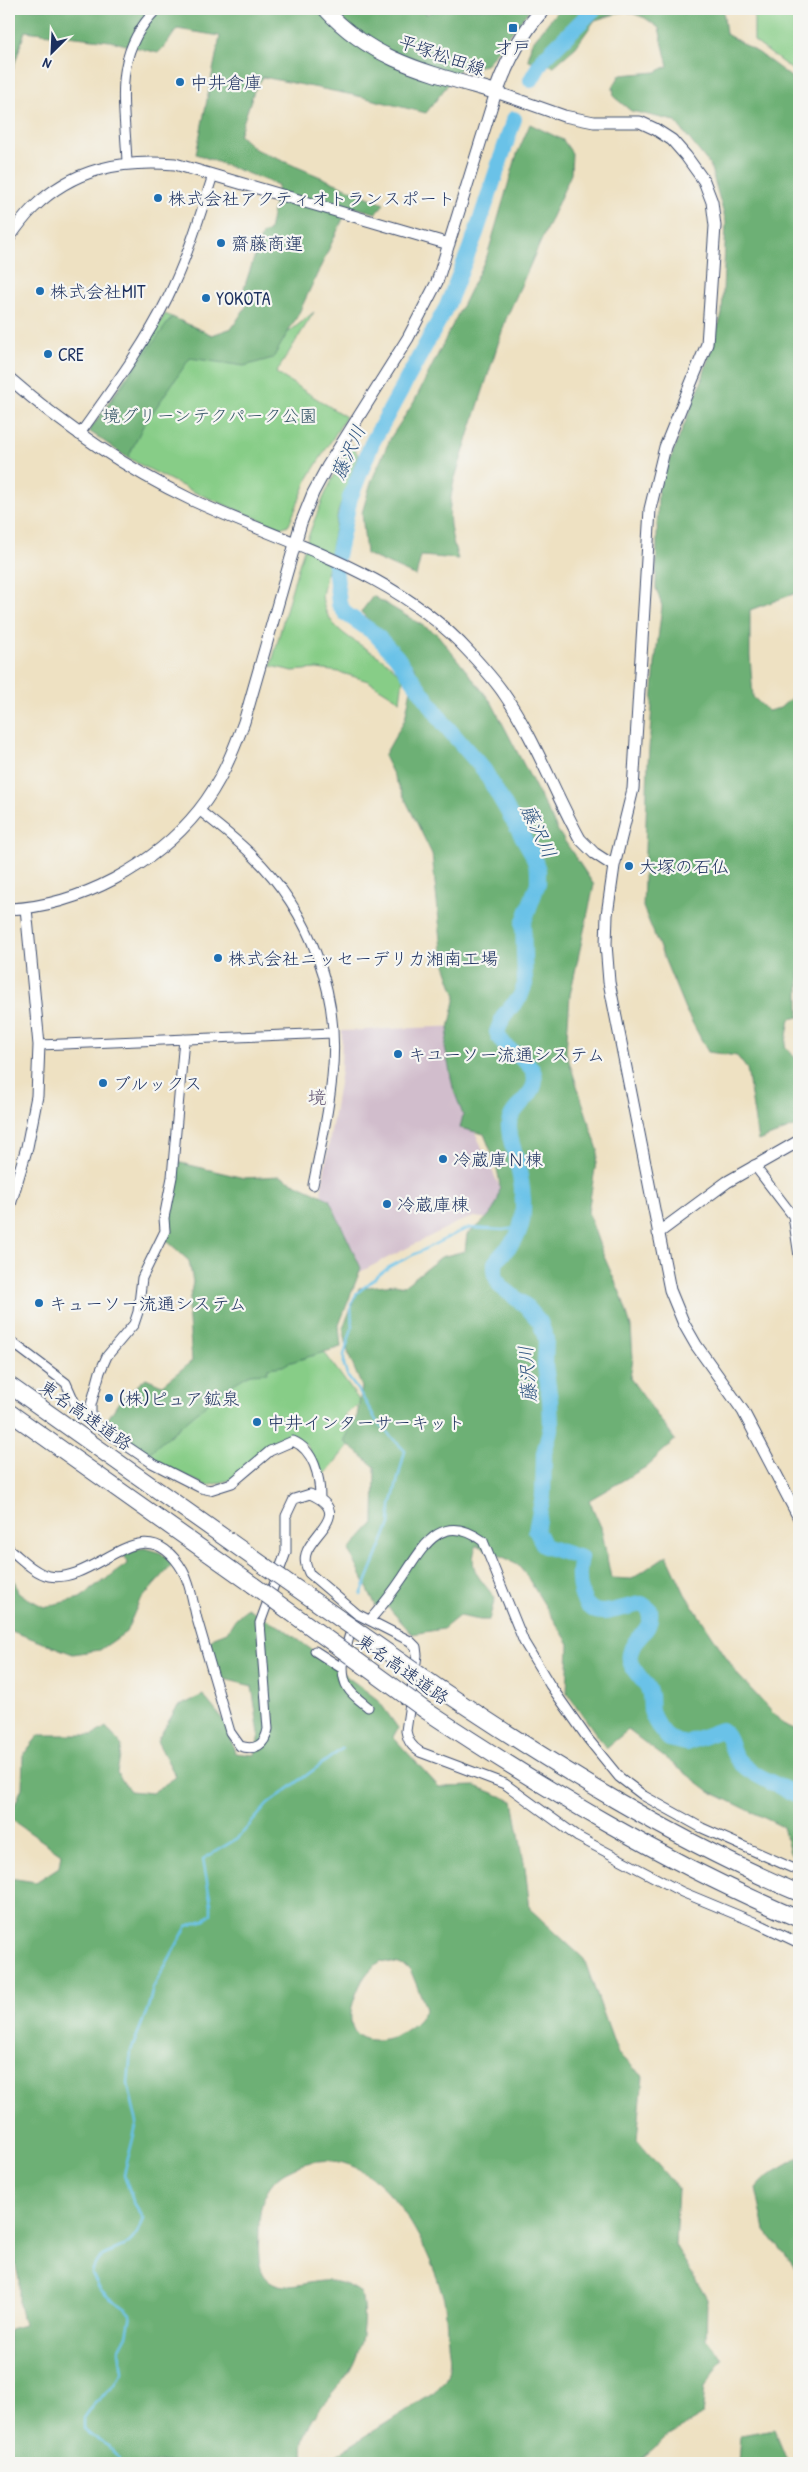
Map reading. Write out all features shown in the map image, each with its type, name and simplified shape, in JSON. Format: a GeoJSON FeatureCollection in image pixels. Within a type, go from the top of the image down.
{"type":"FeatureCollection","features":[{"type":"Feature","properties":{"kind":"highway","name":"東名高速道路"},"geometry":{"type":"LineString","coordinates":[[9,1386],[440,1690],[565,1771],[661,1827],[799,1893]]}},
{"type":"Feature","properties":{"kind":"highway","name":"東名高速道路"},"geometry":{"type":"LineString","coordinates":[[9,1412],[425,1710],[554,1793],[625,1834],[701,1873],[799,1919]]}},
{"type":"Feature","properties":{"kind":"main road","name":"平塚松田線"},"geometry":{"type":"LineString","coordinates":[[325,9],[338,24],[368,47],[415,69],[496,92],[506,64],[523,34],[543,9]]}},
{"type":"Feature","properties":{"kind":"street"},"geometry":{"type":"LineString","coordinates":[[127,163],[123,75],[135,35],[157,9]]}},
{"type":"Feature","properties":{"kind":"street"},"geometry":{"type":"LineString","coordinates":[[9,909],[26,908],[55,902],[112,879],[146,859],[199,810],[232,753],[244,722],[296,542],[313,493],[422,312],[437,282],[496,92],[564,116],[594,122],[640,122],[672,140],[704,181],[712,202],[715,226],[707,344],[666,447],[650,509],[633,789],[614,866],[606,944],[609,982],[670,1290],[684,1324],[743,1411],[799,1518]]}},
{"type":"Feature","properties":{"kind":"street"},"geometry":{"type":"LineString","coordinates":[[9,238],[32,209],[67,182],[95,169],[127,163],[175,164],[449,244]]}},
{"type":"Feature","properties":{"kind":"street"},"geometry":{"type":"LineString","coordinates":[[79,435],[139,350],[168,296],[194,237],[213,175]]}},
{"type":"Feature","properties":{"kind":"street"},"geometry":{"type":"LineString","coordinates":[[9,378],[79,435],[134,470],[193,500],[357,568],[409,601],[474,658],[502,690],[523,726],[580,839],[594,854],[614,866]]}},
{"type":"Feature","properties":{"kind":"street"},"geometry":{"type":"LineString","coordinates":[[199,810],[252,855],[278,884],[307,929],[324,973],[332,1009],[332,1076],[313,1185]]}},
{"type":"Feature","properties":{"kind":"street"},"geometry":{"type":"LineString","coordinates":[[9,1208],[14,1198],[30,1130],[36,1096],[39,1045],[26,908]]}},
{"type":"Feature","properties":{"kind":"street"},"geometry":{"type":"LineString","coordinates":[[39,1045],[333,1034]]}},
{"type":"Feature","properties":{"kind":"street"},"geometry":{"type":"LineString","coordinates":[[91,1421],[91,1405],[100,1372],[107,1356],[134,1324],[138,1312],[142,1278],[151,1257],[161,1242],[164,1231],[164,1218],[172,1176],[184,1039]]}},
{"type":"Feature","properties":{"kind":"street"},"geometry":{"type":"LineString","coordinates":[[658,1233],[754,1165],[799,1142]]}},
{"type":"Feature","properties":{"kind":"street"},"geometry":{"type":"LineString","coordinates":[[754,1165],[793,1216],[799,1256]]}},
{"type":"Feature","properties":{"kind":"street"},"geometry":{"type":"LineString","coordinates":[[9,1340],[66,1382],[79,1412],[152,1463],[200,1488],[210,1490],[232,1483],[270,1451],[293,1441],[302,1445],[318,1474],[320,1498],[328,1509],[329,1518],[327,1524],[306,1552],[305,1565],[308,1573],[356,1614],[410,1641],[416,1647],[417,1655],[406,1731],[408,1740],[420,1752],[505,1784],[586,1841],[682,1892],[799,1943]]}},
{"type":"Feature","properties":{"kind":"street"},"geometry":{"type":"LineString","coordinates":[[9,1549],[40,1573],[58,1577],[78,1572],[131,1545],[151,1544],[168,1552],[185,1574],[230,1732],[240,1746],[256,1748],[262,1744],[268,1729],[260,1623],[286,1552],[286,1516],[294,1499],[310,1494],[320,1498]]}},
{"type":"Feature","properties":{"kind":"street"},"geometry":{"type":"LineString","coordinates":[[370,1620],[388,1600],[430,1538],[442,1531],[451,1529],[472,1533],[483,1540],[514,1621],[550,1685],[600,1757],[619,1777],[644,1796],[702,1828],[799,1871]]}},
{"type":"Feature","properties":{"kind":"street"},"geometry":{"type":"LineString","coordinates":[[356,1614],[346,1647],[343,1669],[347,1687],[368,1708]]}},
{"type":"Feature","properties":{"kind":"street"},"geometry":{"type":"LineString","coordinates":[[315,1651],[343,1669]]}},
{"type":"Feature","properties":{"kind":"shaded area"},"geometry":{"type":"Polygon","coordinates":[[[462,1026],[470,1121],[505,1199],[492,1219],[474,1217],[456,1223],[360,1272],[321,1192],[341,1071],[342,1031],[462,1026]]]}},
{"type":"Feature","properties":{"kind":"green space"},"geometry":{"type":"Polygon","coordinates":[[[9,9],[423,9],[426,14],[437,9],[530,9],[486,65],[460,69],[426,113],[358,96],[263,77],[254,91],[239,135],[255,149],[384,204],[376,213],[349,206],[298,315],[273,358],[244,366],[190,358],[142,428],[128,458],[89,431],[172,317],[212,335],[232,328],[249,302],[241,297],[262,234],[269,231],[278,185],[196,154],[220,36],[177,29],[158,53],[110,41],[25,31],[9,82],[9,9]]]}},
{"type":"Feature","properties":{"kind":"green space"},"geometry":{"type":"Polygon","coordinates":[[[559,9],[723,9],[726,34],[759,53],[799,83],[799,592],[750,610],[750,656],[753,697],[768,711],[780,708],[799,691],[799,1017],[790,1019],[785,1047],[799,1062],[799,1125],[758,1141],[747,1069],[737,1056],[708,1052],[685,1009],[643,907],[648,763],[655,663],[662,606],[656,588],[658,490],[701,383],[722,314],[726,222],[710,165],[675,121],[631,111],[614,97],[613,87],[620,75],[656,72],[668,66],[659,28],[645,18],[626,11],[595,20],[576,47],[554,66],[528,60],[531,44],[559,9]]]}},
{"type":"Feature","properties":{"kind":"green space"},"geometry":{"type":"Polygon","coordinates":[[[754,9],[799,9],[799,75],[754,41],[754,9]]]}},
{"type":"Feature","properties":{"kind":"green space"},"geometry":{"type":"Polygon","coordinates":[[[530,124],[563,140],[572,153],[571,174],[506,319],[454,481],[450,503],[450,520],[458,559],[421,556],[416,576],[366,554],[362,513],[371,482],[391,437],[414,402],[487,256],[517,154],[530,124]]]}},
{"type":"Feature","properties":{"kind":"green space","name":"境グリーンテクパーク公園"},"geometry":{"type":"Polygon","coordinates":[[[314,312],[276,373],[346,417],[308,478],[289,525],[280,528],[194,492],[137,463],[89,431],[141,355],[165,314],[223,340],[258,349],[289,332],[314,312]]]}},
{"type":"Feature","properties":{"kind":"green space"},"geometry":{"type":"Polygon","coordinates":[[[352,444],[358,455],[338,512],[322,596],[326,611],[333,623],[356,642],[382,658],[403,679],[400,701],[368,681],[339,672],[317,669],[293,671],[271,666],[303,552],[313,524],[337,470],[352,444]]]}},
{"type":"Feature","properties":{"kind":"green space"},"geometry":{"type":"Polygon","coordinates":[[[373,596],[437,634],[492,703],[558,831],[594,885],[570,995],[566,1052],[598,1150],[588,1212],[602,1252],[622,1297],[631,1327],[633,1358],[630,1378],[675,1440],[646,1467],[589,1500],[601,1527],[611,1578],[632,1579],[667,1555],[685,1594],[738,1675],[783,1724],[799,1731],[799,1857],[790,1853],[783,1827],[709,1791],[628,1730],[606,1748],[567,1693],[569,1644],[526,1575],[516,1563],[477,1545],[474,1553],[474,1567],[480,1579],[495,1598],[489,1620],[459,1616],[443,1629],[412,1634],[389,1608],[376,1606],[349,1550],[374,1523],[375,1467],[344,1441],[357,1416],[362,1387],[349,1356],[343,1328],[359,1288],[395,1284],[404,1286],[441,1257],[465,1251],[467,1234],[482,1223],[492,1212],[497,1201],[499,1189],[499,1177],[484,1134],[460,1128],[463,1115],[453,1088],[445,1047],[456,996],[443,959],[432,854],[384,756],[405,719],[415,668],[361,612],[373,596]]]}},
{"type":"Feature","properties":{"kind":"green space"},"geometry":{"type":"Polygon","coordinates":[[[177,1162],[244,1178],[280,1176],[329,1199],[361,1268],[339,1325],[341,1347],[283,1366],[268,1368],[267,1373],[250,1374],[222,1391],[149,1453],[104,1425],[120,1400],[146,1378],[162,1385],[192,1361],[188,1308],[193,1282],[189,1261],[164,1238],[177,1162]]]}},
{"type":"Feature","properties":{"kind":"green space","name":"中井インターサーキット"},"geometry":{"type":"Polygon","coordinates":[[[319,1345],[361,1403],[344,1415],[361,1430],[322,1478],[307,1446],[293,1434],[252,1460],[230,1480],[207,1486],[155,1461],[137,1449],[186,1394],[319,1345]]]}},
{"type":"Feature","properties":{"kind":"green space"},"geometry":{"type":"Polygon","coordinates":[[[144,1548],[161,1553],[173,1564],[139,1602],[126,1632],[100,1650],[73,1654],[9,1630],[9,1560],[18,1593],[44,1607],[80,1598],[127,1564],[124,1553],[144,1548]]]}},
{"type":"Feature","properties":{"kind":"green space"},"geometry":{"type":"Polygon","coordinates":[[[247,1608],[284,1629],[378,1700],[398,1728],[393,1737],[439,1787],[476,1786],[513,1801],[525,1867],[530,1909],[584,1959],[618,2054],[643,2076],[637,2140],[678,2189],[675,2245],[707,2299],[706,2339],[723,2359],[705,2387],[702,2416],[671,2434],[642,2458],[643,2463],[323,2463],[434,2393],[446,2378],[450,2361],[443,2296],[422,2243],[407,2217],[389,2193],[367,2174],[343,2163],[316,2161],[287,2171],[274,2181],[265,2195],[259,2219],[260,2264],[265,2277],[270,2281],[284,2286],[323,2281],[338,2282],[361,2293],[363,2324],[360,2346],[347,2375],[310,2424],[303,2446],[304,2459],[311,2463],[9,2463],[9,2329],[24,2325],[19,2304],[19,2280],[9,2232],[9,1878],[36,1882],[59,1867],[61,1854],[9,1818],[22,1788],[23,1755],[39,1735],[93,1735],[106,1727],[122,1746],[117,1773],[130,1791],[152,1793],[176,1777],[157,1741],[177,1707],[203,1695],[227,1725],[235,1753],[255,1755],[259,1734],[252,1686],[220,1678],[211,1665],[206,1647],[214,1637],[227,1632],[235,1619],[247,1608]],[[381,1961],[368,1973],[359,1986],[351,2017],[354,2031],[363,2038],[376,2040],[391,2037],[405,2030],[418,2020],[426,2008],[410,1969],[399,1964],[381,1961]]]}},
{"type":"Feature","properties":{"kind":"green space"},"geometry":{"type":"Polygon","coordinates":[[[799,2157],[799,2273],[765,2230],[756,2188],[771,2174],[799,2157]]]}},
{"type":"Feature","properties":{"kind":"green space"},"geometry":{"type":"Polygon","coordinates":[[[774,2429],[788,2463],[739,2463],[741,2435],[774,2429]]]}},
{"type":"Feature","properties":{"kind":"waterway","name":"藤沢川"},"geometry":{"type":"LineString","coordinates":[[531,80],[543,59],[594,9]]}},
{"type":"Feature","properties":{"kind":"waterway","name":"藤沢川"},"geometry":{"type":"LineString","coordinates":[[514,119],[476,233],[447,306],[372,443],[350,498],[335,565],[339,604],[346,614],[374,633],[396,656],[445,725],[484,770],[532,853],[538,870],[538,883],[523,924],[525,984],[520,997],[504,1015],[497,1032],[504,1044],[525,1061],[533,1071],[535,1079],[530,1093],[515,1111],[509,1124],[510,1138],[517,1161],[522,1189],[522,1219],[515,1240],[495,1263],[495,1275],[500,1286],[526,1306],[540,1322],[546,1339],[545,1365],[550,1400],[551,1426],[544,1453],[543,1496],[536,1530],[544,1546],[581,1558],[579,1583],[584,1600],[589,1607],[595,1611],[604,1612],[642,1604],[650,1610],[649,1624],[632,1647],[630,1659],[633,1668],[649,1691],[654,1718],[669,1739],[686,1743],[721,1730],[725,1733],[735,1756],[750,1771],[799,1796]]}},
{"type":"Feature","properties":{"kind":"waterway"},"geometry":{"type":"LineString","coordinates":[[361,1595],[390,1524],[391,1506],[405,1451],[377,1422],[348,1377],[344,1366],[344,1355],[352,1328],[351,1304],[357,1293],[389,1267],[459,1232],[470,1228],[503,1230],[520,1227]]}},
{"type":"Feature","properties":{"kind":"waterway"},"geometry":{"type":"LineString","coordinates":[[118,2463],[119,2458],[108,2445],[89,2434],[84,2428],[84,2418],[95,2403],[115,2385],[122,2372],[119,2350],[127,2335],[131,2314],[103,2292],[97,2285],[92,2273],[101,2257],[132,2240],[144,2219],[133,2201],[124,2174],[137,2123],[128,2084],[131,2051],[148,2008],[153,1988],[187,1926],[204,1920],[211,1914],[203,1859],[238,1838],[268,1804],[343,1748]]}},
{"type":"Feature","properties":{"kind":"place","name":"才戸"},"geometry":{"type":"Point","coordinates":[513,28]}},
{"type":"Feature","properties":{"kind":"place","name":"中井倉庫"},"geometry":{"type":"Point","coordinates":[180,82]}},
{"type":"Feature","properties":{"kind":"place","name":"株式会社アクティオトランスポート"},"geometry":{"type":"Point","coordinates":[158,198]}},
{"type":"Feature","properties":{"kind":"place","name":"齋藤商運"},"geometry":{"type":"Point","coordinates":[221,243]}},
{"type":"Feature","properties":{"kind":"place","name":"株式会社MIT"},"geometry":{"type":"Point","coordinates":[40,291]}},
{"type":"Feature","properties":{"kind":"place","name":"YOKOTA"},"geometry":{"type":"Point","coordinates":[206,298]}},
{"type":"Feature","properties":{"kind":"place","name":"CRE"},"geometry":{"type":"Point","coordinates":[48,354]}},
{"type":"Feature","properties":{"kind":"place","name":"大塚の石仏"},"geometry":{"type":"Point","coordinates":[629,866]}},
{"type":"Feature","properties":{"kind":"place","name":"株式会社ニッセーデリカ湘南工場"},"geometry":{"type":"Point","coordinates":[218,958]}},
{"type":"Feature","properties":{"kind":"place","name":"キユーソー流通システム"},"geometry":{"type":"Point","coordinates":[398,1054]}},
{"type":"Feature","properties":{"kind":"place","name":"ブルックス"},"geometry":{"type":"Point","coordinates":[103,1083]}},
{"type":"Feature","properties":{"kind":"place","name":"冷蔵庫Ｎ棟"},"geometry":{"type":"Point","coordinates":[443,1159]}},
{"type":"Feature","properties":{"kind":"place","name":"冷蔵庫棟"},"geometry":{"type":"Point","coordinates":[387,1204]}},
{"type":"Feature","properties":{"kind":"place","name":"キューソー流通システム"},"geometry":{"type":"Point","coordinates":[39,1303]}},
{"type":"Feature","properties":{"kind":"place","name":"(株)ピュア鉱泉"},"geometry":{"type":"Point","coordinates":[109,1398]}},
{"type":"Feature","properties":{"kind":"place","name":"中井インターサーキット"},"geometry":{"type":"Point","coordinates":[257,1422]}},
{"type":"Feature","properties":{"kind":"district","name":"境"},"geometry":{"type":"Point","coordinates":[317,1097]}}]}
